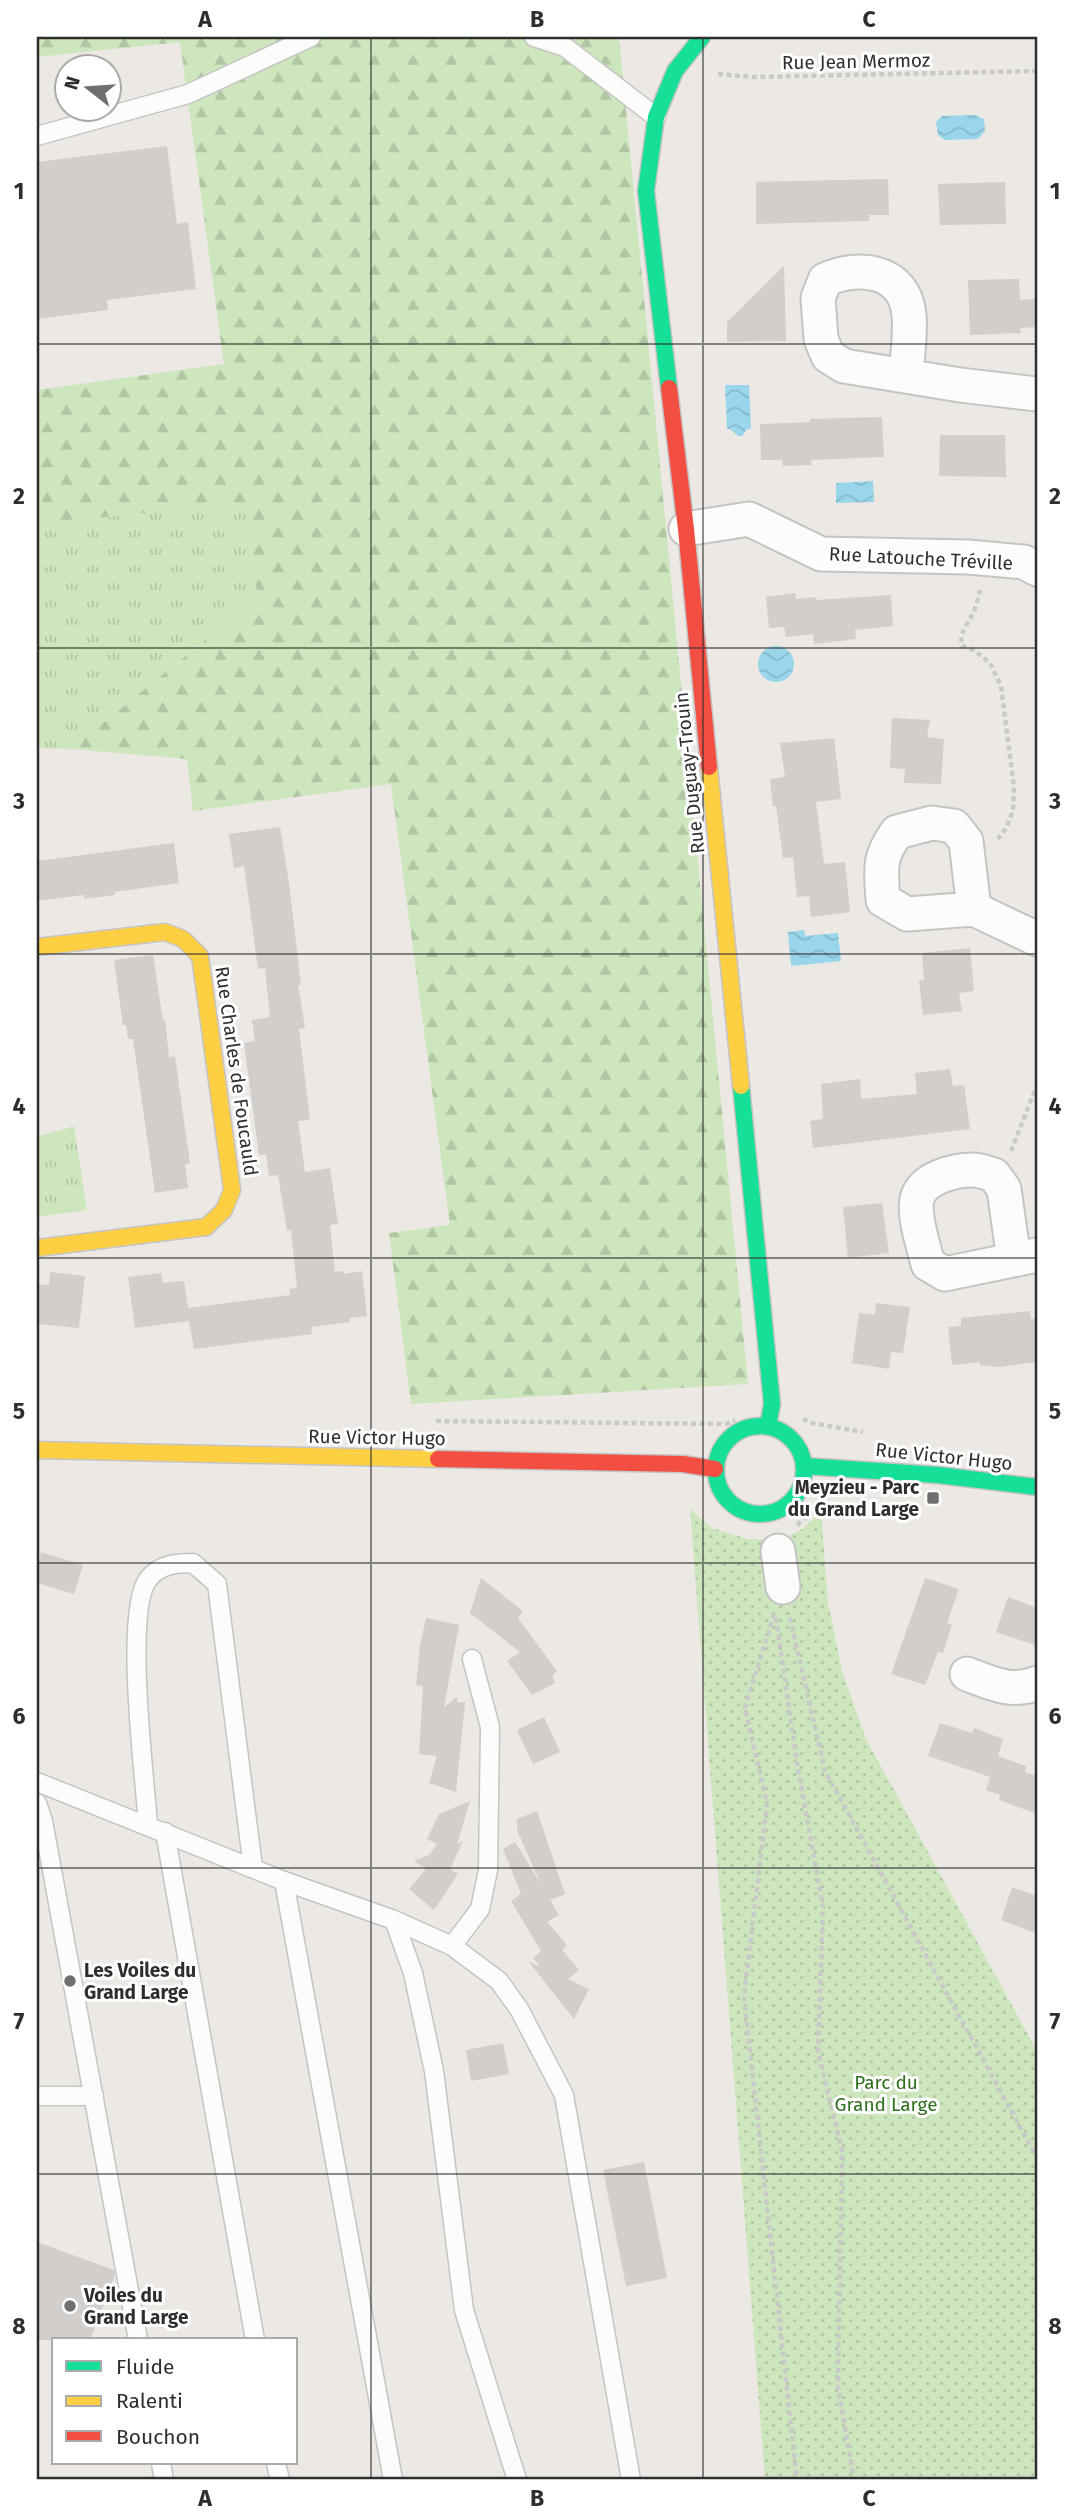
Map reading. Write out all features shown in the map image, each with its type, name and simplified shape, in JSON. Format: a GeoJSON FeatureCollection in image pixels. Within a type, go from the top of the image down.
{"type":"FeatureCollection","features":[{"type":"Feature","properties":{"kind":"street","name":"Rue Duguay-Trouin"},"geometry":{"type":"LineString","coordinates":[[702,37],[675,71],[656,117],[646,191],[686,529],[772,1404],[768,1426]]}},
{"type":"Feature","properties":{"kind":"street"},"geometry":{"type":"LineString","coordinates":[[906,376],[1037,397]]}},
{"type":"Feature","properties":{"kind":"street","name":"Rue Latouche Tréville"},"geometry":{"type":"LineString","coordinates":[[686,529],[749,519],[821,554],[985,559],[1024,562],[1037,569]]}},
{"type":"Feature","properties":{"kind":"street"},"geometry":{"type":"LineString","coordinates":[[974,908],[966,841],[954,826],[932,823],[897,832],[884,850],[881,870],[883,900],[907,914],[974,908],[1037,939]]}},
{"type":"Feature","properties":{"kind":"street","name":"Rue Charles de Foucauld"},"geometry":{"type":"LineString","coordinates":[[37,947],[165,932],[183,939],[200,956],[232,1190],[225,1210],[206,1227],[37,1248]]}},
{"type":"Feature","properties":{"kind":"street"},"geometry":{"type":"LineString","coordinates":[[973,1170],[994,1175],[1004,1189],[1025,1257],[946,1274],[928,1264],[919,1228],[917,1199],[924,1186],[943,1175],[973,1170]]}},
{"type":"Feature","properties":{"kind":"street"},"geometry":{"type":"LineString","coordinates":[[752,1426],[768,1426],[782,1431],[793,1440],[801,1452],[804,1466],[803,1480],[788,1505],[761,1515],[741,1510],[724,1496],[715,1469],[718,1454],[726,1441],[738,1431],[752,1426]]}},
{"type":"Feature","properties":{"kind":"street","name":"Rue Victor Hugo"},"geometry":{"type":"LineString","coordinates":[[37,1450],[683,1464],[715,1469]]}},
{"type":"Feature","properties":{"kind":"street","name":"Rue Victor Hugo"},"geometry":{"type":"LineString","coordinates":[[804,1466],[938,1475],[1037,1487]]}},
{"type":"Feature","properties":{"kind":"street"},"geometry":{"type":"LineString","coordinates":[[778,1551],[783,1587]]}},
{"type":"Feature","properties":{"kind":"street"},"geometry":{"type":"LineString","coordinates":[[967,1674],[999,1686],[1023,1689],[1037,1683]]}},
{"type":"Feature","properties":{"kind":"lane"},"geometry":{"type":"LineString","coordinates":[[37,136],[188,94],[311,37]]}},
{"type":"Feature","properties":{"kind":"lane"},"geometry":{"type":"LineString","coordinates":[[534,37],[565,47],[656,117]]}},
{"type":"Feature","properties":{"kind":"lane"},"geometry":{"type":"LineString","coordinates":[[253,1868],[217,1584],[193,1563],[171,1562],[148,1578],[137,1610],[136,1661],[157,1828],[255,2338]]}},
{"type":"Feature","properties":{"kind":"lane"},"geometry":{"type":"LineString","coordinates":[[452,1946],[480,1909],[488,1870],[489,1727],[472,1658]]}},
{"type":"Feature","properties":{"kind":"lane"},"geometry":{"type":"LineString","coordinates":[[37,1782],[284,1881],[394,1920],[452,1946],[499,1981],[519,2009],[564,2095],[631,2480]]}},
{"type":"Feature","properties":{"kind":"lane"},"geometry":{"type":"LineString","coordinates":[[37,1802],[43,1821],[138,2338]]}},
{"type":"Feature","properties":{"kind":"lane"},"geometry":{"type":"LineString","coordinates":[[284,1881],[393,2480]]}},
{"type":"Feature","properties":{"kind":"lane"},"geometry":{"type":"LineString","coordinates":[[394,1920],[412,1973],[435,2071],[464,2310],[517,2480]]}},
{"type":"Feature","properties":{"kind":"lane"},"geometry":{"type":"LineString","coordinates":[[37,2096],[94,2096]]}},
{"type":"Feature","properties":{"kind":"path","name":"Rue Jean Mermoz"},"geometry":{"type":"LineString","coordinates":[[675,71],[753,77],[1037,71]]}},
{"type":"Feature","properties":{"kind":"path"},"geometry":{"type":"LineString","coordinates":[[969,866],[992,847],[1006,828],[1013,811],[1014,787],[1002,685],[990,663],[974,650],[962,646],[961,638],[979,594],[985,559]]}},
{"type":"Feature","properties":{"kind":"path"},"geometry":{"type":"LineString","coordinates":[[994,1175],[1013,1147],[1037,1085]]}},
{"type":"Feature","properties":{"kind":"path"},"geometry":{"type":"LineString","coordinates":[[423,1421],[726,1424],[772,1404],[812,1423]]}},
{"type":"Feature","properties":{"kind":"path"},"geometry":{"type":"LineString","coordinates":[[783,1587],[825,1771],[1037,2158]]}},
{"type":"Feature","properties":{"kind":"path"},"geometry":{"type":"LineString","coordinates":[[797,2480],[744,1996],[767,1804],[745,1708],[775,1612],[797,1763],[823,1907],[818,2052],[842,2151],[838,2387],[854,2480]]}},
{"type":"Feature","properties":{"kind":"green space"},"geometry":{"type":"Polygon","coordinates":[[[37,37],[619,37],[748,1384],[411,1404],[389,1233],[450,1225],[391,784],[193,811],[187,759],[71,749],[257,598],[250,502],[37,524],[37,390],[224,364],[180,42],[85,52],[52,52],[52,55],[37,57],[37,37]]]}},
{"type":"Feature","properties":{"kind":"green space"},"geometry":{"type":"Polygon","coordinates":[[[251,502],[257,598],[71,749],[37,748],[37,524],[251,502]]]}},
{"type":"Feature","properties":{"kind":"green space"},"geometry":{"type":"Polygon","coordinates":[[[74,1126],[87,1210],[37,1217],[37,1137],[74,1126]]]}},
{"type":"Feature","properties":{"kind":"green space","name":"Parc du Grand Large"},"geometry":{"type":"Polygon","coordinates":[[[690,1509],[712,1528],[748,1539],[780,1540],[803,1529],[821,1511],[828,1603],[842,1671],[866,1739],[1037,2051],[1037,2480],[765,2480],[690,1509]]]}},
{"type":"Feature","properties":{"kind":"water"},"geometry":{"type":"Polygon","coordinates":[[[975,115],[984,119],[985,131],[978,139],[945,140],[938,135],[936,122],[942,116],[975,115]]]}},
{"type":"Feature","properties":{"kind":"water"},"geometry":{"type":"Polygon","coordinates":[[[725,385],[749,385],[751,429],[747,429],[742,436],[727,429],[725,385]]]}},
{"type":"Feature","properties":{"kind":"water"},"geometry":{"type":"Polygon","coordinates":[[[873,481],[874,502],[836,503],[836,483],[873,481]]]}},
{"type":"Feature","properties":{"kind":"water"},"geometry":{"type":"Polygon","coordinates":[[[776,646],[789,651],[794,664],[789,677],[776,682],[763,677],[758,664],[763,651],[776,646]]]}},
{"type":"Feature","properties":{"kind":"water"},"geometry":{"type":"Polygon","coordinates":[[[804,930],[805,936],[838,933],[841,961],[791,966],[788,932],[804,930]]]}},
{"type":"Feature","properties":{"kind":"building"},"geometry":{"type":"Polygon","coordinates":[[[167,146],[177,224],[188,222],[196,289],[107,300],[108,310],[37,319],[37,241],[40,241],[37,162],[167,146]]]}},
{"type":"Feature","properties":{"kind":"building"},"geometry":{"type":"Polygon","coordinates":[[[888,179],[889,215],[869,215],[869,221],[756,224],[756,182],[888,179]]]}},
{"type":"Feature","properties":{"kind":"building"},"geometry":{"type":"Polygon","coordinates":[[[1005,182],[1006,224],[940,225],[938,184],[1005,182]]]}},
{"type":"Feature","properties":{"kind":"building"},"geometry":{"type":"Polygon","coordinates":[[[784,266],[786,341],[727,342],[727,322],[784,266]]]}},
{"type":"Feature","properties":{"kind":"building"},"geometry":{"type":"Polygon","coordinates":[[[1019,279],[1020,300],[1035,299],[1036,327],[1020,328],[1021,333],[970,335],[968,280],[1019,279]]]}},
{"type":"Feature","properties":{"kind":"building"},"geometry":{"type":"Polygon","coordinates":[[[882,417],[884,457],[811,460],[812,465],[783,466],[782,460],[761,460],[760,424],[810,422],[810,419],[882,417]]]}},
{"type":"Feature","properties":{"kind":"building"},"geometry":{"type":"Polygon","coordinates":[[[940,435],[1005,435],[1006,477],[939,476],[940,435]]]}},
{"type":"Feature","properties":{"kind":"building"},"geometry":{"type":"Polygon","coordinates":[[[795,593],[796,599],[816,597],[816,600],[891,595],[893,626],[855,630],[856,639],[814,644],[813,634],[786,637],[784,627],[769,628],[766,597],[795,593]]]}},
{"type":"Feature","properties":{"kind":"building"},"geometry":{"type":"Polygon","coordinates":[[[892,718],[930,720],[927,737],[944,739],[941,784],[904,783],[905,769],[890,768],[892,718]]]}},
{"type":"Feature","properties":{"kind":"building"},"geometry":{"type":"Polygon","coordinates":[[[834,738],[841,799],[816,802],[824,864],[845,862],[850,912],[811,917],[809,896],[797,897],[793,857],[783,858],[770,779],[785,777],[780,743],[834,738]]]}},
{"type":"Feature","properties":{"kind":"building"},"geometry":{"type":"Polygon","coordinates":[[[280,827],[305,1028],[299,1029],[310,1120],[298,1121],[305,1172],[330,1168],[338,1224],[330,1225],[335,1272],[343,1271],[344,1274],[362,1271],[367,1316],[350,1318],[350,1322],[311,1327],[312,1334],[194,1349],[189,1321],[135,1328],[128,1277],[161,1273],[163,1283],[184,1281],[188,1308],[290,1295],[289,1289],[297,1288],[291,1230],[287,1231],[278,1175],[269,1176],[266,1154],[259,1155],[244,1043],[255,1041],[252,1020],[270,1017],[265,968],[258,969],[244,866],[234,868],[229,834],[280,827]]]}},
{"type":"Feature","properties":{"kind":"building"},"geometry":{"type":"Polygon","coordinates":[[[174,843],[179,883],[84,899],[84,895],[37,901],[37,861],[174,843]]]}},
{"type":"Feature","properties":{"kind":"building"},"geometry":{"type":"Polygon","coordinates":[[[970,948],[974,991],[959,993],[962,1011],[923,1015],[919,981],[924,980],[922,953],[970,948]]]}},
{"type":"Feature","properties":{"kind":"building"},"geometry":{"type":"Polygon","coordinates":[[[153,955],[169,1057],[175,1056],[190,1164],[185,1164],[188,1188],[155,1193],[133,1039],[128,1039],[126,1025],[123,1025],[114,960],[153,955]]]}},
{"type":"Feature","properties":{"kind":"building"},"geometry":{"type":"Polygon","coordinates":[[[950,1069],[953,1086],[964,1085],[970,1129],[813,1148],[810,1121],[823,1119],[821,1084],[860,1079],[861,1099],[917,1094],[915,1073],[950,1069]]]}},
{"type":"Feature","properties":{"kind":"building"},"geometry":{"type":"Polygon","coordinates":[[[882,1203],[889,1253],[848,1258],[843,1207],[882,1203]]]}},
{"type":"Feature","properties":{"kind":"building"},"geometry":{"type":"Polygon","coordinates":[[[50,1272],[85,1276],[79,1328],[37,1324],[37,1284],[49,1285],[50,1272]]]}},
{"type":"Feature","properties":{"kind":"building"},"geometry":{"type":"Polygon","coordinates":[[[876,1303],[910,1307],[903,1353],[891,1352],[889,1369],[852,1363],[859,1313],[875,1315],[876,1303]]]}},
{"type":"Feature","properties":{"kind":"building"},"geometry":{"type":"Polygon","coordinates":[[[1030,1311],[1031,1319],[1037,1318],[1037,1362],[999,1367],[980,1365],[980,1362],[952,1365],[948,1327],[961,1326],[961,1318],[1030,1311]]]}},
{"type":"Feature","properties":{"kind":"building"},"geometry":{"type":"Polygon","coordinates":[[[41,1552],[83,1565],[74,1594],[37,1583],[41,1552]]]}},
{"type":"Feature","properties":{"kind":"building"},"geometry":{"type":"Polygon","coordinates":[[[481,1578],[523,1611],[518,1618],[557,1671],[552,1676],[555,1683],[532,1695],[507,1661],[520,1652],[470,1613],[481,1578]]]}},
{"type":"Feature","properties":{"kind":"building"},"geometry":{"type":"Polygon","coordinates":[[[925,1578],[959,1589],[947,1623],[952,1625],[943,1653],[938,1652],[925,1685],[891,1674],[925,1578]]]}},
{"type":"Feature","properties":{"kind":"building"},"geometry":{"type":"Polygon","coordinates":[[[1008,1597],[1037,1608],[1037,1646],[996,1632],[1008,1597]]]}},
{"type":"Feature","properties":{"kind":"building"},"geometry":{"type":"Polygon","coordinates":[[[426,1618],[459,1625],[444,1707],[457,1697],[457,1702],[465,1703],[456,1792],[429,1783],[437,1756],[419,1754],[423,1686],[416,1685],[426,1618]]]}},
{"type":"Feature","properties":{"kind":"building"},"geometry":{"type":"Polygon","coordinates":[[[544,1717],[560,1752],[533,1764],[517,1730],[544,1717]]]}},
{"type":"Feature","properties":{"kind":"building"},"geometry":{"type":"Polygon","coordinates":[[[940,1723],[972,1733],[974,1728],[1003,1739],[998,1756],[1026,1766],[1025,1772],[1037,1776],[1037,1814],[999,1800],[1000,1795],[986,1790],[990,1777],[928,1756],[940,1723]]]}},
{"type":"Feature","properties":{"kind":"building"},"geometry":{"type":"Polygon","coordinates":[[[470,1801],[457,1844],[463,1841],[450,1869],[458,1874],[434,1910],[409,1889],[426,1869],[414,1861],[429,1855],[437,1844],[427,1839],[439,1814],[470,1801]]]}},
{"type":"Feature","properties":{"kind":"building"},"geometry":{"type":"Polygon","coordinates":[[[537,1811],[565,1894],[550,1900],[559,1915],[547,1922],[567,1945],[562,1950],[579,1970],[568,1979],[589,1989],[574,2019],[528,1961],[541,1967],[533,1958],[541,1951],[511,1901],[521,1894],[503,1849],[515,1842],[541,1884],[517,1830],[517,1819],[537,1811]]]}},
{"type":"Feature","properties":{"kind":"building"},"geometry":{"type":"Polygon","coordinates":[[[1012,1887],[1037,1896],[1037,1934],[1001,1920],[1012,1887]]]}},
{"type":"Feature","properties":{"kind":"building"},"geometry":{"type":"Polygon","coordinates":[[[503,2043],[509,2074],[471,2081],[466,2050],[503,2043]]]}},
{"type":"Feature","properties":{"kind":"building"},"geometry":{"type":"Polygon","coordinates":[[[644,2162],[667,2278],[626,2286],[603,2170],[644,2162]]]}},
{"type":"Feature","properties":{"kind":"building","name":"Voiles du Grand Large"},"geometry":{"type":"Polygon","coordinates":[[[37,2242],[114,2270],[115,2275],[91,2338],[37,2340],[37,2242]]]}},
{"type":"Feature","properties":{"kind":"traffic: fast"},"geometry":{"type":"LineString","coordinates":[[669,388],[646,191],[656,117],[675,71],[702,37]]}},
{"type":"Feature","properties":{"kind":"traffic: fast"},"geometry":{"type":"LineString","coordinates":[[741,1086],[772,1404],[768,1426]]}},
{"type":"Feature","properties":{"kind":"traffic: fast"},"geometry":{"type":"LineString","coordinates":[[760,1426],[785,1433],[797,1445],[804,1470],[797,1495],[785,1507],[760,1514],[735,1507],[723,1495],[716,1470],[723,1445],[735,1433],[760,1426]]}},
{"type":"Feature","properties":{"kind":"traffic: fast"},"geometry":{"type":"LineString","coordinates":[[804,1466],[938,1475],[1037,1487]]}},
{"type":"Feature","properties":{"kind":"traffic: slow"},"geometry":{"type":"LineString","coordinates":[[709,767],[741,1086]]}},
{"type":"Feature","properties":{"kind":"traffic: slow"},"geometry":{"type":"LineString","coordinates":[[37,947],[165,932],[183,939],[200,956],[232,1190],[224,1210],[206,1227],[37,1248]]}},
{"type":"Feature","properties":{"kind":"traffic: slow"},"geometry":{"type":"LineString","coordinates":[[37,1450],[438,1459]]}},
{"type":"Feature","properties":{"kind":"traffic: jam"},"geometry":{"type":"LineString","coordinates":[[669,388],[686,529],[709,767]]}},
{"type":"Feature","properties":{"kind":"traffic: jam"},"geometry":{"type":"LineString","coordinates":[[438,1459],[683,1464],[715,1469]]}},
{"type":"Feature","properties":{"kind":"place","name":"Meyzieu - Parc du Grand Large"},"geometry":{"type":"Point","coordinates":[933,1498]}},
{"type":"Feature","properties":{"kind":"place","name":"Les Voiles du Grand Large"},"geometry":{"type":"Point","coordinates":[70,1981]}},
{"type":"Feature","properties":{"kind":"place","name":"Voiles du Grand Large"},"geometry":{"type":"Point","coordinates":[70,2306]}}]}
